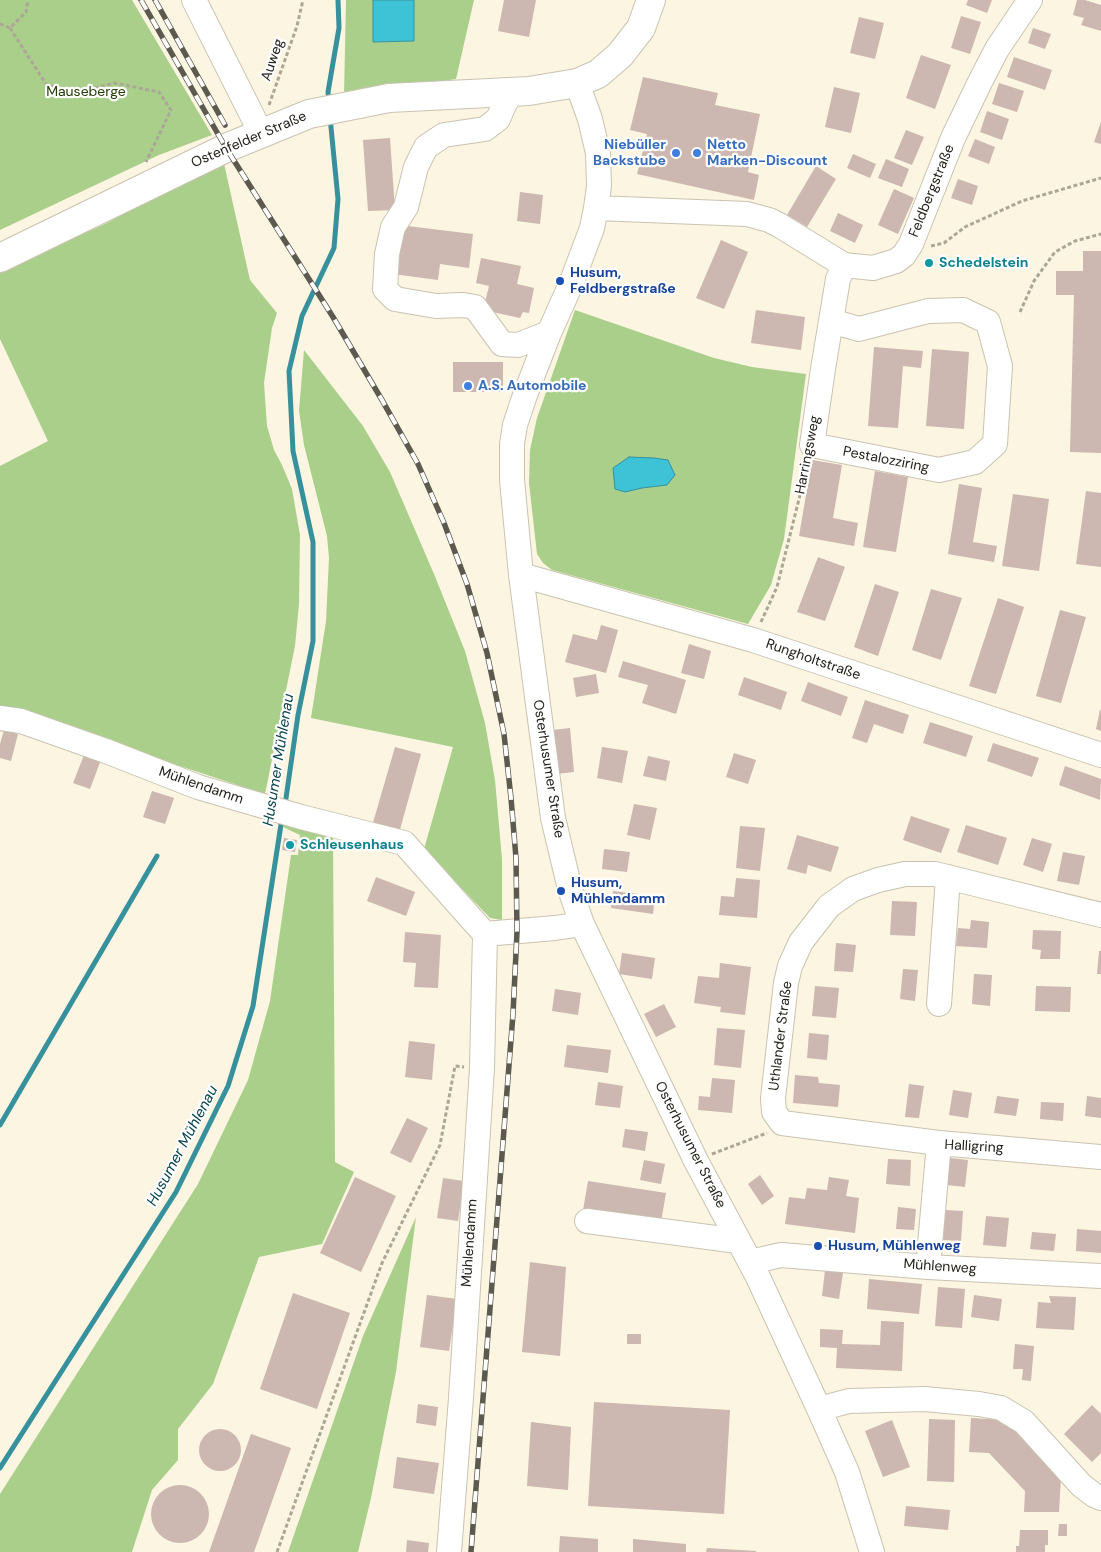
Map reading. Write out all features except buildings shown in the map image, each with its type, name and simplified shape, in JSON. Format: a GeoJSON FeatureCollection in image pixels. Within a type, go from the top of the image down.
{"type":"FeatureCollection","features":[{"type":"Feature","properties":{"kind":"main road"},"geometry":{"type":"LineString","coordinates":[[577,84],[598,74],[620,55],[641,28],[651,0]]}},
{"type":"Feature","properties":{"kind":"main road","name":"Ostenfelder Straße"},"geometry":{"type":"LineString","coordinates":[[0,258],[149,185],[270,129],[309,114],[389,98],[512,92],[577,84]]}},
{"type":"Feature","properties":{"kind":"street"},"geometry":{"type":"LineString","coordinates":[[194,0],[270,129]]}},
{"type":"Feature","properties":{"kind":"street","name":"Feldbergstraße"},"geometry":{"type":"LineString","coordinates":[[596,208],[748,214],[764,218],[779,225],[844,265],[873,268],[896,261],[904,255],[911,244],[953,138],[997,49],[1030,0]]}},
{"type":"Feature","properties":{"kind":"street","name":"Osterhusumer Straße"},"geometry":{"type":"LineString","coordinates":[[577,84],[590,119],[598,153],[599,186],[596,208],[592,228],[579,266],[525,395],[515,425],[512,444],[512,480],[521,575],[553,818],[570,890],[582,924],[696,1161],[750,1262],[819,1410],[847,1472],[872,1552]]}},
{"type":"Feature","properties":{"kind":"street"},"geometry":{"type":"LineString","coordinates":[[512,92],[498,119],[485,129],[444,135],[426,147],[416,167],[406,207],[393,227],[387,254],[385,289],[395,299],[436,306],[463,305],[475,307],[502,344],[518,345],[550,333]]}},
{"type":"Feature","properties":{"kind":"street","name":"Harringsweg"},"geometry":{"type":"LineString","coordinates":[[812,445],[822,369],[838,279],[844,265]]}},
{"type":"Feature","properties":{"kind":"street","name":"Pestalozziring"},"geometry":{"type":"LineString","coordinates":[[812,445],[939,470],[976,462],[995,444],[1000,366],[988,322],[963,310],[928,311],[859,330],[832,321]]}},
{"type":"Feature","properties":{"kind":"street","name":"Rungholtstraße"},"geometry":{"type":"LineString","coordinates":[[521,575],[753,640],[1101,755]]}},
{"type":"Feature","properties":{"kind":"street","name":"Mühlendamm"},"geometry":{"type":"LineString","coordinates":[[0,718],[21,721],[106,751],[198,787],[300,817],[404,843],[485,934],[482,1068],[449,1552]]}},
{"type":"Feature","properties":{"kind":"street","name":"Uthlander Straße"},"geometry":{"type":"LineString","coordinates":[[782,1123],[774,1112],[774,1088],[786,984],[790,966],[801,942],[829,906],[853,889],[878,880],[905,874],[936,874],[1101,915]]}},
{"type":"Feature","properties":{"kind":"street"},"geometry":{"type":"LineString","coordinates":[[939,1004],[948,877]]}},
{"type":"Feature","properties":{"kind":"street"},"geometry":{"type":"LineString","coordinates":[[485,934],[582,924]]}},
{"type":"Feature","properties":{"kind":"street"},"geometry":{"type":"LineString","coordinates":[[782,1123],[939,1143]]}},
{"type":"Feature","properties":{"kind":"street","name":"Halligring"},"geometry":{"type":"LineString","coordinates":[[928,1267],[939,1143],[1101,1157]]}},
{"type":"Feature","properties":{"kind":"street"},"geometry":{"type":"LineString","coordinates":[[587,1221],[738,1241]]}},
{"type":"Feature","properties":{"kind":"street","name":"Mühlenweg"},"geometry":{"type":"LineString","coordinates":[[750,1262],[781,1255],[928,1267],[1101,1276]]}},
{"type":"Feature","properties":{"kind":"street"},"geometry":{"type":"LineString","coordinates":[[819,1410],[849,1401],[924,1399],[1001,1408],[1024,1422],[1081,1485],[1101,1498]]}},
{"type":"Feature","properties":{"kind":"path"},"geometry":{"type":"LineString","coordinates":[[10,28],[26,12],[28,0]]}},
{"type":"Feature","properties":{"kind":"path","name":"Auweg"},"geometry":{"type":"LineString","coordinates":[[270,129],[268,107],[297,26],[302,0]]}},
{"type":"Feature","properties":{"kind":"path"},"geometry":{"type":"LineString","coordinates":[[0,24],[10,28],[46,84],[74,93],[115,83],[159,92],[171,110],[141,173],[149,185]]}},
{"type":"Feature","properties":{"kind":"path"},"geometry":{"type":"LineString","coordinates":[[911,244],[930,246],[944,243],[965,227],[1022,202],[1101,178]]}},
{"type":"Feature","properties":{"kind":"path"},"geometry":{"type":"LineString","coordinates":[[1020,312],[1034,281],[1055,252],[1075,241],[1101,234]]}},
{"type":"Feature","properties":{"kind":"path","name":"Harringsweg"},"geometry":{"type":"LineString","coordinates":[[753,640],[777,587],[812,445]]}},
{"type":"Feature","properties":{"kind":"path"},"geometry":{"type":"LineString","coordinates":[[277,1552],[382,1264],[440,1145],[455,1066],[482,1068]]}},
{"type":"Feature","properties":{"kind":"path"},"geometry":{"type":"LineString","coordinates":[[696,1161],[776,1130],[782,1123]]}},
{"type":"Feature","properties":{"kind":"green space","name":"Mauseberge"},"geometry":{"type":"Polygon","coordinates":[[[0,0],[132,0],[212,135],[159,155],[0,230],[0,0]]]}},
{"type":"Feature","properties":{"kind":"green space"},"geometry":{"type":"Polygon","coordinates":[[[346,0],[373,0],[373,42],[414,41],[414,0],[474,0],[456,79],[344,95],[346,0]]]}},
{"type":"Feature","properties":{"kind":"green space"},"geometry":{"type":"Polygon","coordinates":[[[223,159],[250,280],[277,313],[272,328],[264,383],[267,426],[274,450],[292,489],[300,535],[299,604],[295,646],[265,794],[0,707],[0,466],[48,441],[0,339],[0,271],[105,224],[223,159]]]}},
{"type":"Feature","properties":{"kind":"green space"},"geometry":{"type":"Polygon","coordinates":[[[575,310],[714,358],[752,367],[806,374],[784,539],[771,585],[748,624],[552,570],[543,563],[537,554],[529,483],[530,450],[537,418],[575,310]]]}},
{"type":"Feature","properties":{"kind":"green space"},"geometry":{"type":"Polygon","coordinates":[[[304,350],[363,426],[390,472],[465,651],[485,723],[495,780],[502,859],[502,920],[490,918],[424,849],[453,747],[311,718],[326,621],[329,558],[327,536],[304,445],[299,411],[304,350]]]}},
{"type":"Feature","properties":{"kind":"green space"},"geometry":{"type":"Polygon","coordinates":[[[286,819],[333,836],[335,1162],[354,1172],[322,1244],[259,1257],[213,1384],[178,1429],[178,1460],[152,1490],[132,1552],[0,1552],[0,1494],[198,1184],[248,1080],[270,1001],[291,855],[298,855],[300,835],[283,827],[286,819]]]}},
{"type":"Feature","properties":{"kind":"green space"},"geometry":{"type":"Polygon","coordinates":[[[416,1217],[396,1372],[371,1498],[358,1552],[288,1552],[363,1336],[416,1217]]]}},
{"type":"Feature","properties":{"kind":"water"},"geometry":{"type":"Polygon","coordinates":[[[373,0],[414,0],[414,41],[373,42],[373,0]]]}},
{"type":"Feature","properties":{"kind":"water"},"geometry":{"type":"Polygon","coordinates":[[[629,457],[668,460],[675,475],[667,485],[625,492],[615,489],[613,468],[629,457]]]}},
{"type":"Feature","properties":{"kind":"waterway","name":"Husumer Mühlenau"},"geometry":{"type":"LineString","coordinates":[[329,101],[328,92],[339,28],[338,0]]}},
{"type":"Feature","properties":{"kind":"waterway","name":"Husumer Mühlenau"},"geometry":{"type":"LineString","coordinates":[[285,805],[298,715],[313,641],[313,542],[293,451],[289,371],[302,316],[334,248],[338,199],[330,117]]}},
{"type":"Feature","properties":{"kind":"waterway","name":"Husumer Mühlenau"},"geometry":{"type":"LineString","coordinates":[[0,1468],[176,1192],[228,1086],[253,1006],[282,818]]}},
{"type":"Feature","properties":{"kind":"waterway"},"geometry":{"type":"LineString","coordinates":[[0,1125],[157,856]]}},
{"type":"Feature","properties":{"kind":"railway"},"geometry":{"type":"LineString","coordinates":[[141,0],[226,148],[333,317],[418,464],[444,523],[467,584],[487,653],[504,734],[511,798],[516,858],[517,932],[513,1014],[471,1552]]}},
{"type":"Feature","properties":{"kind":"railway"},"geometry":{"type":"LineString","coordinates":[[155,0],[225,125]]}},
{"type":"Feature","properties":{"kind":"place","name":"Niebüller Backstube"},"geometry":{"type":"Point","coordinates":[676,153]}},
{"type":"Feature","properties":{"kind":"place","name":"Netto Marken-Discount"},"geometry":{"type":"Point","coordinates":[697,153]}},
{"type":"Feature","properties":{"kind":"place","name":"Schedelstein"},"geometry":{"type":"Point","coordinates":[929,263]}},
{"type":"Feature","properties":{"kind":"place","name":"Husum, Feldbergstraße"},"geometry":{"type":"Point","coordinates":[560,281]}},
{"type":"Feature","properties":{"kind":"place","name":"A.S. Automobile"},"geometry":{"type":"Point","coordinates":[468,386]}},
{"type":"Feature","properties":{"kind":"place","name":"Schleusenhaus"},"geometry":{"type":"Point","coordinates":[290,845]}},
{"type":"Feature","properties":{"kind":"place","name":"Husum, Mühlendamm"},"geometry":{"type":"Point","coordinates":[561,891]}},
{"type":"Feature","properties":{"kind":"place","name":"Husum, Mühlenweg"},"geometry":{"type":"Point","coordinates":[818,1246]}}]}
